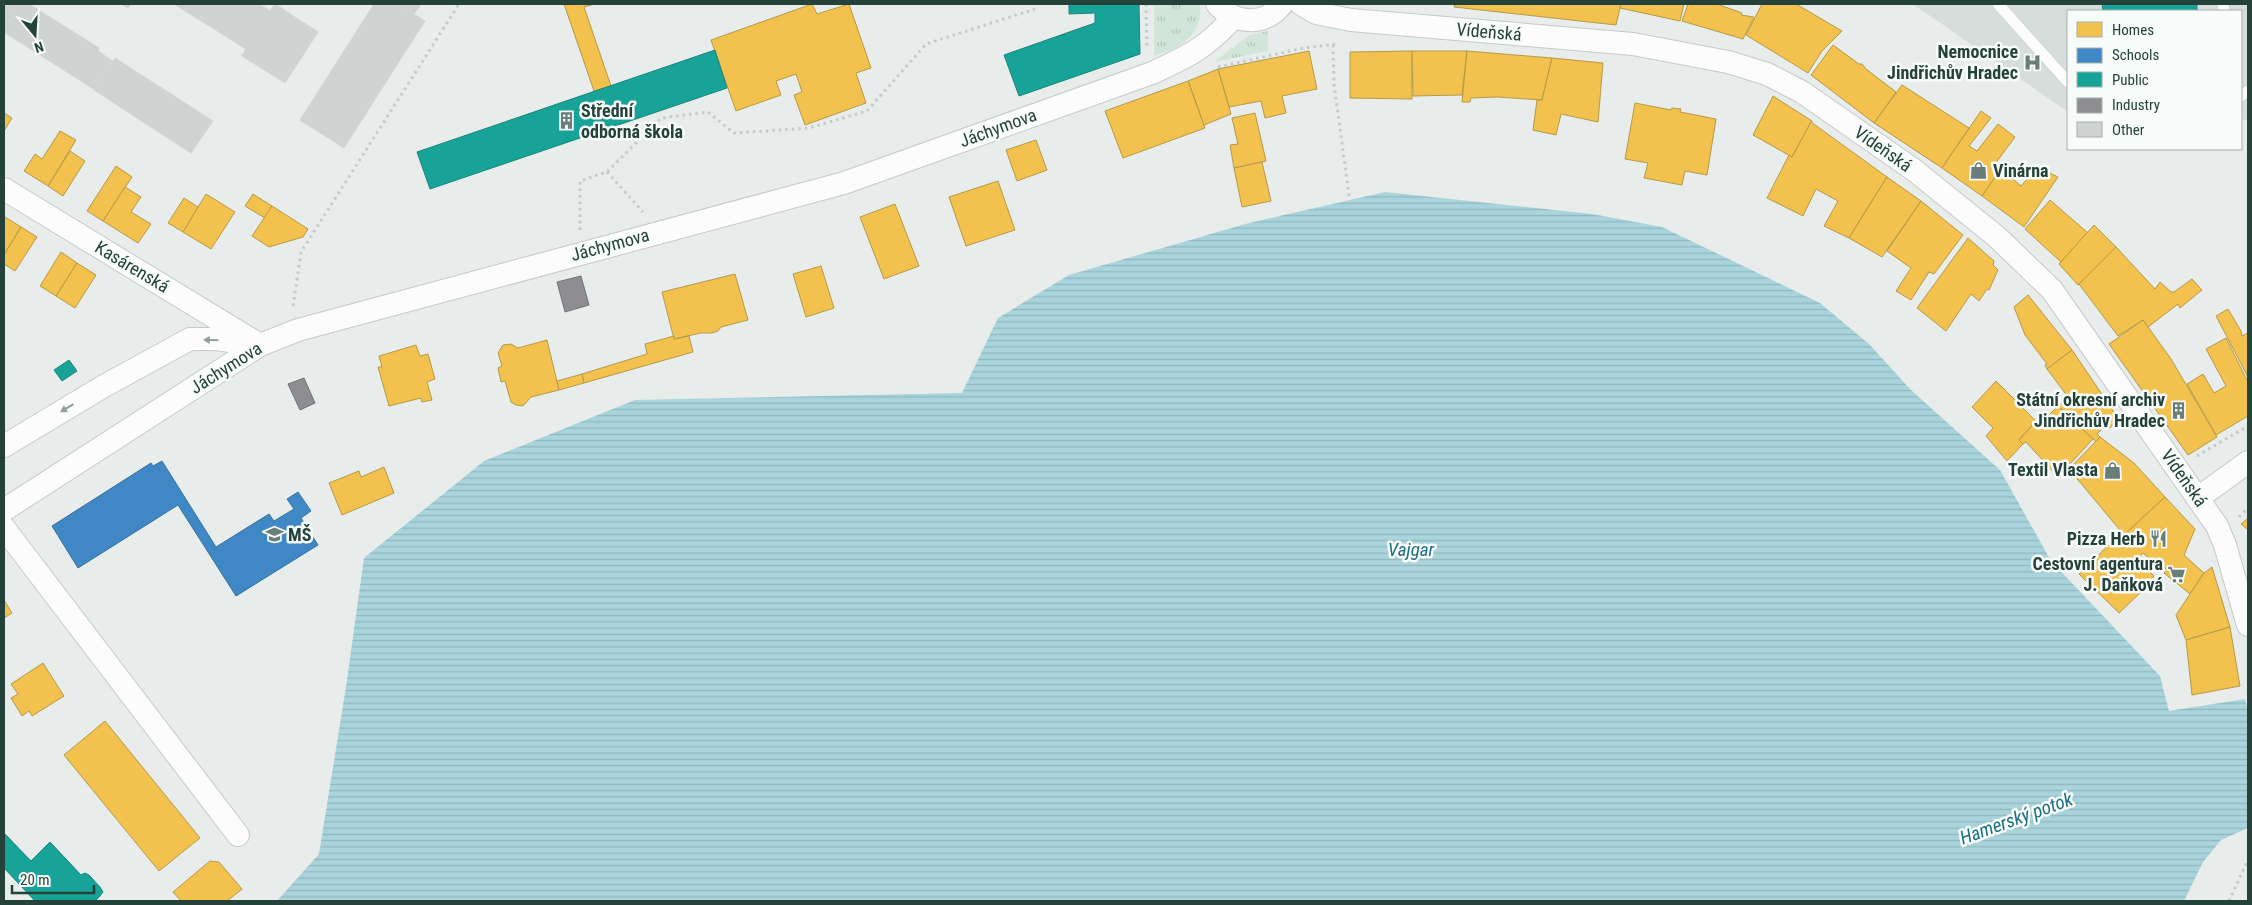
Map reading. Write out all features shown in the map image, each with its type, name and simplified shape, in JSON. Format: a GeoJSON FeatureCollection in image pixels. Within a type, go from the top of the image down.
{"type":"FeatureCollection","features":[{"type":"Feature","properties":{"kind":"street"},"geometry":{"type":"LineString","coordinates":[[1226,11],[1246,20],[1259,20],[1271,14],[1282,4]]}},
{"type":"Feature","properties":{"kind":"street","name":"Vídeňská"},"geometry":{"type":"LineString","coordinates":[[1301,4],[1316,14],[1351,20],[1633,44],[1687,53],[1728,62],[1767,74],[1802,92],[1921,176],[1997,237],[2052,290],[2217,526],[2225,545],[2248,620]]}},
{"type":"Feature","properties":{"kind":"street","name":"Jáchymova"},"geometry":{"type":"LineString","coordinates":[[6,506],[260,346],[298,330],[844,182],[1152,73],[1197,52],[1217,36],[1226,11]]}},
{"type":"Feature","properties":{"kind":"street","name":"Kasárenská"},"geometry":{"type":"LineString","coordinates":[[4,189],[260,346]]}},
{"type":"Feature","properties":{"kind":"street"},"geometry":{"type":"LineString","coordinates":[[4,446],[104,386],[190,339],[216,339],[260,346]]}},
{"type":"Feature","properties":{"kind":"street"},"geometry":{"type":"LineString","coordinates":[[2198,498],[2248,462]]}},
{"type":"Feature","properties":{"kind":"street"},"geometry":{"type":"LineString","coordinates":[[4,528],[238,835]]}},
{"type":"Feature","properties":{"kind":"lane"},"geometry":{"type":"LineString","coordinates":[[1998,4],[2067,81]]}},
{"type":"Feature","properties":{"kind":"path"},"geometry":{"type":"LineString","coordinates":[[293,306],[301,252],[460,4]]}},
{"type":"Feature","properties":{"kind":"path"},"geometry":{"type":"LineString","coordinates":[[1146,4],[1148,58]]}},
{"type":"Feature","properties":{"kind":"path"},"geometry":{"type":"LineString","coordinates":[[580,235],[580,181],[607,172],[661,118],[708,112],[734,134],[809,128],[867,110],[926,44],[1035,9]]}},
{"type":"Feature","properties":{"kind":"path"},"geometry":{"type":"LineString","coordinates":[[1212,69],[1304,48],[1332,45],[1334,84],[1350,202]]}},
{"type":"Feature","properties":{"kind":"path"},"geometry":{"type":"LineString","coordinates":[[607,172],[647,216]]}},
{"type":"Feature","properties":{"kind":"path"},"geometry":{"type":"LineString","coordinates":[[2189,461],[2248,426]]}},
{"type":"Feature","properties":{"kind":"path"},"geometry":{"type":"LineString","coordinates":[[2229,901],[2248,860]]}},
{"type":"Feature","properties":{"kind":"shaded area","name":"Nemocnice Jindřichův Hradec"},"geometry":{"type":"Polygon","coordinates":[[[1913,4],[2248,4],[2248,119],[2242,121],[2242,10],[2067,10],[2067,111],[1913,4]]]}},
{"type":"Feature","properties":{"kind":"green space"},"geometry":{"type":"Polygon","coordinates":[[[1154,4],[1200,4],[1200,15],[1194,32],[1188,39],[1172,49],[1154,56],[1154,4]]]}},
{"type":"Feature","properties":{"kind":"green space"},"geometry":{"type":"Polygon","coordinates":[[[1268,31],[1268,51],[1214,62],[1249,35],[1268,31]]]}},
{"type":"Feature","properties":{"kind":"water","name":"Vajgar"},"geometry":{"type":"Polygon","coordinates":[[[1385,192],[1592,214],[1662,227],[1820,303],[1869,344],[1911,390],[2000,470],[2051,561],[2160,676],[2169,711],[2245,699],[2248,711],[2248,828],[2221,840],[2203,862],[2184,901],[277,901],[319,854],[346,687],[364,558],[484,461],[635,400],[962,393],[998,318],[1069,275],[1249,223],[1385,192]]]}},
{"type":"Feature","properties":{"kind":"building: Homes"},"geometry":{"type":"Polygon","coordinates":[[[564,4],[595,4],[584,7],[611,86],[594,91],[564,4]]]}},
{"type":"Feature","properties":{"kind":"building: Homes"},"geometry":{"type":"Polygon","coordinates":[[[812,4],[817,14],[849,4],[871,68],[856,73],[866,103],[805,125],[794,95],[802,92],[796,74],[776,81],[781,95],[736,111],[711,40],[812,4]]]}},
{"type":"Feature","properties":{"kind":"building: Homes"},"geometry":{"type":"Polygon","coordinates":[[[1455,4],[1621,4],[1616,25],[1454,7],[1455,4]]]}},
{"type":"Feature","properties":{"kind":"building: Homes"},"geometry":{"type":"Polygon","coordinates":[[[1621,4],[1684,4],[1680,21],[1620,8],[1621,4]]]}},
{"type":"Feature","properties":{"kind":"building: Homes"},"geometry":{"type":"Polygon","coordinates":[[[1688,4],[1717,4],[1742,13],[1741,15],[1754,17],[1743,39],[1682,21],[1688,4]]]}},
{"type":"Feature","properties":{"kind":"building: Homes"},"geometry":{"type":"Polygon","coordinates":[[[1762,4],[1796,4],[1842,31],[1822,51],[1808,73],[1746,35],[1762,4]]]}},
{"type":"Feature","properties":{"kind":"building: Homes"},"geometry":{"type":"Polygon","coordinates":[[[1833,45],[1859,64],[1862,64],[1896,92],[1874,123],[1811,75],[1833,45]]]}},
{"type":"Feature","properties":{"kind":"building: Homes"},"geometry":{"type":"Polygon","coordinates":[[[1309,51],[1317,89],[1282,96],[1286,113],[1265,118],[1261,101],[1229,107],[1218,69],[1309,51]]]}},
{"type":"Feature","properties":{"kind":"building: Homes"},"geometry":{"type":"Polygon","coordinates":[[[1412,51],[1412,99],[1350,98],[1350,52],[1412,51]]]}},
{"type":"Feature","properties":{"kind":"building: Homes"},"geometry":{"type":"Polygon","coordinates":[[[1412,51],[1467,51],[1462,95],[1413,96],[1412,51]]]}},
{"type":"Feature","properties":{"kind":"building: Homes"},"geometry":{"type":"Polygon","coordinates":[[[1467,51],[1552,58],[1542,100],[1497,97],[1471,98],[1470,102],[1462,102],[1467,51]]]}},
{"type":"Feature","properties":{"kind":"building: Homes"},"geometry":{"type":"Polygon","coordinates":[[[1552,58],[1603,63],[1598,122],[1561,114],[1556,135],[1533,130],[1537,100],[1542,100],[1552,58]]]}},
{"type":"Feature","properties":{"kind":"building: Homes"},"geometry":{"type":"Polygon","coordinates":[[[1218,69],[1231,114],[1204,125],[1188,81],[1218,69]]]}},
{"type":"Feature","properties":{"kind":"building: Homes"},"geometry":{"type":"Polygon","coordinates":[[[1188,81],[1205,128],[1123,158],[1105,111],[1188,81]]]}},
{"type":"Feature","properties":{"kind":"building: Homes"},"geometry":{"type":"Polygon","coordinates":[[[1902,85],[1969,128],[1942,168],[1874,123],[1902,85]]]}},
{"type":"Feature","properties":{"kind":"building: Homes"},"geometry":{"type":"Polygon","coordinates":[[[1773,96],[1812,121],[1792,157],[1753,135],[1773,96]]]}},
{"type":"Feature","properties":{"kind":"building: Homes"},"geometry":{"type":"Polygon","coordinates":[[[1635,103],[1671,110],[1672,108],[1681,109],[1680,112],[1716,119],[1707,175],[1685,171],[1682,185],[1644,178],[1648,163],[1625,159],[1635,103]]]}},
{"type":"Feature","properties":{"kind":"building: Homes"},"geometry":{"type":"Polygon","coordinates":[[[1981,111],[1991,118],[1969,146],[1977,151],[1998,124],[2015,137],[1995,164],[2001,169],[1982,196],[1942,168],[1981,111]]]}},
{"type":"Feature","properties":{"kind":"building: Homes"},"geometry":{"type":"Polygon","coordinates":[[[4,113],[12,118],[4,131],[4,113]]]}},
{"type":"Feature","properties":{"kind":"building: Homes"},"geometry":{"type":"Polygon","coordinates":[[[1255,113],[1266,161],[1234,168],[1230,145],[1238,144],[1232,118],[1255,113]]]}},
{"type":"Feature","properties":{"kind":"building: Homes"},"geometry":{"type":"Polygon","coordinates":[[[1811,122],[1887,177],[1849,238],[1824,226],[1838,201],[1816,189],[1803,216],[1767,198],[1789,155],[1792,157],[1811,122]]]}},
{"type":"Feature","properties":{"kind":"building: Homes"},"geometry":{"type":"Polygon","coordinates":[[[60,131],[76,140],[48,186],[24,171],[35,154],[42,159],[60,131]]]}},
{"type":"Feature","properties":{"kind":"building: Homes"},"geometry":{"type":"Polygon","coordinates":[[[1036,140],[1047,170],[1017,181],[1006,150],[1036,140]]]}},
{"type":"Feature","properties":{"kind":"building: Homes"},"geometry":{"type":"Polygon","coordinates":[[[70,151],[85,161],[63,196],[48,186],[70,151]]]}},
{"type":"Feature","properties":{"kind":"building: Homes"},"geometry":{"type":"Polygon","coordinates":[[[1262,162],[1271,201],[1242,207],[1234,168],[1262,162]]]}},
{"type":"Feature","properties":{"kind":"building: Homes"},"geometry":{"type":"Polygon","coordinates":[[[116,166],[132,177],[103,221],[87,211],[116,166]]]}},
{"type":"Feature","properties":{"kind":"building: Homes"},"geometry":{"type":"Polygon","coordinates":[[[2038,167],[2058,177],[2024,227],[1982,196],[2001,169],[2021,186],[2038,167]]]}},
{"type":"Feature","properties":{"kind":"building: Homes"},"geometry":{"type":"Polygon","coordinates":[[[1887,177],[1921,201],[1882,257],[1849,238],[1887,177]]]}},
{"type":"Feature","properties":{"kind":"building: Homes"},"geometry":{"type":"Polygon","coordinates":[[[998,181],[1015,230],[966,246],[949,197],[998,181]]]}},
{"type":"Feature","properties":{"kind":"building: Homes"},"geometry":{"type":"Polygon","coordinates":[[[125,187],[141,197],[131,212],[151,224],[138,243],[103,221],[125,187]]]}},
{"type":"Feature","properties":{"kind":"building: Homes"},"geometry":{"type":"Polygon","coordinates":[[[206,194],[235,212],[211,249],[183,232],[206,194]]]}},
{"type":"Feature","properties":{"kind":"building: Homes"},"geometry":{"type":"Polygon","coordinates":[[[253,194],[272,206],[265,218],[245,206],[253,194]]]}},
{"type":"Feature","properties":{"kind":"building: Homes"},"geometry":{"type":"Polygon","coordinates":[[[184,198],[198,207],[183,232],[168,223],[184,198]]]}},
{"type":"Feature","properties":{"kind":"building: Homes"},"geometry":{"type":"Polygon","coordinates":[[[2050,200],[2088,233],[2061,262],[2025,229],[2050,200]]]}},
{"type":"Feature","properties":{"kind":"building: Homes"},"geometry":{"type":"Polygon","coordinates":[[[1921,201],[1963,235],[1934,274],[1929,272],[1911,300],[1896,291],[1911,268],[1887,251],[1921,201]]]}},
{"type":"Feature","properties":{"kind":"building: Homes"},"geometry":{"type":"Polygon","coordinates":[[[895,204],[919,266],[884,279],[860,217],[895,204]]]}},
{"type":"Feature","properties":{"kind":"building: Homes"},"geometry":{"type":"Polygon","coordinates":[[[272,206],[308,229],[303,237],[269,247],[252,236],[272,206]]]}},
{"type":"Feature","properties":{"kind":"building: Homes"},"geometry":{"type":"Polygon","coordinates":[[[5,217],[21,227],[4,255],[4,220],[5,217]]]}},
{"type":"Feature","properties":{"kind":"building: Homes"},"geometry":{"type":"Polygon","coordinates":[[[2094,225],[2116,247],[2078,285],[2059,264],[2094,225]]]}},
{"type":"Feature","properties":{"kind":"building: Homes"},"geometry":{"type":"Polygon","coordinates":[[[21,227],[37,237],[15,271],[4,264],[4,255],[21,227]]]}},
{"type":"Feature","properties":{"kind":"building: Homes"},"geometry":{"type":"Polygon","coordinates":[[[1968,238],[1994,261],[1993,265],[1998,270],[1989,290],[1987,289],[1979,301],[1971,294],[1946,331],[1917,308],[1968,238]]]}},
{"type":"Feature","properties":{"kind":"building: Homes"},"geometry":{"type":"Polygon","coordinates":[[[2116,247],[2155,289],[2160,282],[2171,292],[2174,292],[2192,279],[2202,290],[2180,308],[2178,304],[2148,327],[2143,320],[2118,336],[2079,284],[2116,247]]]}},
{"type":"Feature","properties":{"kind":"building: Homes"},"geometry":{"type":"Polygon","coordinates":[[[61,252],[77,263],[56,296],[40,286],[61,252]]]}},
{"type":"Feature","properties":{"kind":"building: Homes"},"geometry":{"type":"Polygon","coordinates":[[[77,263],[96,275],[75,308],[56,296],[77,263]]]}},
{"type":"Feature","properties":{"kind":"building: Homes"},"geometry":{"type":"Polygon","coordinates":[[[821,266],[834,308],[806,317],[793,274],[821,266]]]}},
{"type":"Feature","properties":{"kind":"building: Homes"},"geometry":{"type":"Polygon","coordinates":[[[735,274],[748,320],[721,327],[718,331],[712,333],[701,333],[674,339],[662,292],[735,274]]]}},
{"type":"Feature","properties":{"kind":"building: Homes"},"geometry":{"type":"Polygon","coordinates":[[[2028,295],[2072,350],[2047,369],[2045,365],[2047,364],[2025,335],[2014,307],[2028,295]]]}},
{"type":"Feature","properties":{"kind":"building: Homes"},"geometry":{"type":"Polygon","coordinates":[[[2228,309],[2242,336],[2248,333],[2248,377],[2216,316],[2228,309]]]}},
{"type":"Feature","properties":{"kind":"building: Homes","name":"Státní okresní archiv Jindřichův Hradec"},"geometry":{"type":"Polygon","coordinates":[[[2143,320],[2171,359],[2217,437],[2188,455],[2109,344],[2143,320]]]}},
{"type":"Feature","properties":{"kind":"building: Homes"},"geometry":{"type":"Polygon","coordinates":[[[674,336],[674,339],[689,336],[693,352],[584,383],[582,374],[647,354],[645,344],[674,336]]]}},
{"type":"Feature","properties":{"kind":"building: Homes"},"geometry":{"type":"Polygon","coordinates":[[[2226,338],[2248,382],[2248,416],[2216,435],[2187,384],[2203,374],[2214,393],[2226,386],[2206,349],[2226,338]]]}},
{"type":"Feature","properties":{"kind":"building: Homes"},"geometry":{"type":"Polygon","coordinates":[[[547,340],[559,390],[531,397],[523,406],[516,405],[511,402],[505,381],[501,382],[498,368],[502,366],[498,353],[503,345],[511,344],[518,348],[547,340]]]}},
{"type":"Feature","properties":{"kind":"building: Homes"},"geometry":{"type":"Polygon","coordinates":[[[416,345],[420,356],[428,354],[435,379],[427,382],[432,400],[422,402],[421,398],[389,406],[378,367],[382,367],[379,356],[416,345]]]}},
{"type":"Feature","properties":{"kind":"building: Homes"},"geometry":{"type":"Polygon","coordinates":[[[2072,350],[2118,418],[2110,428],[2106,425],[2097,434],[2100,437],[2096,442],[2058,406],[2068,397],[2047,369],[2072,350]]]}},
{"type":"Feature","properties":{"kind":"building: Homes"},"geometry":{"type":"Polygon","coordinates":[[[582,374],[584,383],[559,390],[557,381],[582,374]]]}},
{"type":"Feature","properties":{"kind":"building: Homes"},"geometry":{"type":"Polygon","coordinates":[[[1996,381],[2036,421],[2019,440],[2023,444],[2007,461],[1986,436],[1993,428],[1972,407],[1996,381]]]}},
{"type":"Feature","properties":{"kind":"building: Homes"},"geometry":{"type":"Polygon","coordinates":[[[2058,406],[2093,439],[2058,477],[2026,442],[2023,444],[2019,440],[2036,421],[2039,425],[2058,406]]]}},
{"type":"Feature","properties":{"kind":"building: Homes"},"geometry":{"type":"Polygon","coordinates":[[[2100,437],[2134,463],[2165,497],[2124,535],[2069,469],[2100,437]]]}},
{"type":"Feature","properties":{"kind":"building: Homes"},"geometry":{"type":"Polygon","coordinates":[[[384,467],[394,493],[342,515],[329,483],[359,471],[361,477],[384,467]]]}},
{"type":"Feature","properties":{"kind":"building: Homes"},"geometry":{"type":"Polygon","coordinates":[[[2165,497],[2195,529],[2184,555],[2204,573],[2190,594],[2164,573],[2167,570],[2156,560],[2153,562],[2143,553],[2137,560],[2154,576],[2142,591],[2119,613],[2079,574],[2122,532],[2124,535],[2165,497]]]}},
{"type":"Feature","properties":{"kind":"building: Homes"},"geometry":{"type":"Polygon","coordinates":[[[2248,518],[2248,530],[2241,524],[2248,518]]]}},
{"type":"Feature","properties":{"kind":"building: Homes"},"geometry":{"type":"Polygon","coordinates":[[[2212,567],[2230,627],[2186,640],[2176,615],[2204,573],[2212,567]]]}},
{"type":"Feature","properties":{"kind":"building: Homes"},"geometry":{"type":"Polygon","coordinates":[[[4,600],[12,613],[4,618],[4,600]]]}},
{"type":"Feature","properties":{"kind":"building: Homes"},"geometry":{"type":"Polygon","coordinates":[[[2230,627],[2240,686],[2192,695],[2186,640],[2230,627]]]}},
{"type":"Feature","properties":{"kind":"building: Homes"},"geometry":{"type":"Polygon","coordinates":[[[43,663],[64,696],[32,716],[29,711],[22,716],[11,698],[18,694],[11,684],[43,663]]]}},
{"type":"Feature","properties":{"kind":"building: Homes"},"geometry":{"type":"Polygon","coordinates":[[[105,721],[200,838],[159,871],[64,755],[105,721]]]}},
{"type":"Feature","properties":{"kind":"building: Homes"},"geometry":{"type":"Polygon","coordinates":[[[210,861],[219,862],[242,889],[227,901],[181,901],[173,892],[210,861]]]}},
{"type":"Feature","properties":{"kind":"building: Schools","name":"MŠ"},"geometry":{"type":"Polygon","coordinates":[[[162,461],[216,547],[269,514],[274,521],[294,509],[287,499],[298,492],[311,511],[301,518],[318,545],[236,596],[178,505],[78,568],[52,526],[151,463],[153,466],[162,461]]]}},
{"type":"Feature","properties":{"kind":"building: Public"},"geometry":{"type":"Polygon","coordinates":[[[1069,4],[1139,4],[1140,54],[1019,96],[1004,55],[1095,23],[1095,13],[1069,14],[1069,4]]]}},
{"type":"Feature","properties":{"kind":"building: Public"},"geometry":{"type":"Polygon","coordinates":[[[2102,4],[2197,4],[2197,10],[2103,10],[2102,4]]]}},
{"type":"Feature","properties":{"kind":"building: Public","name":"Střední odborná škola"},"geometry":{"type":"Polygon","coordinates":[[[715,50],[727,88],[430,189],[417,152],[715,50]]]}},
{"type":"Feature","properties":{"kind":"building: Public"},"geometry":{"type":"Polygon","coordinates":[[[69,360],[77,371],[62,381],[54,370],[69,360]]]}},
{"type":"Feature","properties":{"kind":"building: Public"},"geometry":{"type":"Polygon","coordinates":[[[4,833],[31,861],[50,842],[81,875],[85,873],[89,875],[103,892],[95,901],[35,901],[4,868],[4,833]]]}},
{"type":"Feature","properties":{"kind":"building: Industry"},"geometry":{"type":"Polygon","coordinates":[[[581,276],[589,305],[565,312],[557,282],[581,276]]]}},
{"type":"Feature","properties":{"kind":"building: Industry"},"geometry":{"type":"Polygon","coordinates":[[[304,378],[315,403],[300,410],[288,384],[304,378]]]}},
{"type":"Feature","properties":{"kind":"building: Other"},"geometry":{"type":"Polygon","coordinates":[[[4,4],[29,4],[99,48],[98,51],[114,62],[95,90],[4,32],[4,4]]]}},
{"type":"Feature","properties":{"kind":"building: Other"},"geometry":{"type":"Polygon","coordinates":[[[121,4],[131,4],[128,8],[121,4]]]}},
{"type":"Feature","properties":{"kind":"building: Other"},"geometry":{"type":"Polygon","coordinates":[[[174,4],[259,4],[270,11],[275,4],[318,32],[285,83],[242,56],[246,49],[174,4]]]}},
{"type":"Feature","properties":{"kind":"building: Other"},"geometry":{"type":"Polygon","coordinates":[[[374,4],[398,4],[425,21],[344,148],[300,120],[374,4]]]}},
{"type":"Feature","properties":{"kind":"building: Other"},"geometry":{"type":"Polygon","coordinates":[[[398,4],[421,4],[414,14],[398,4]]]}},
{"type":"Feature","properties":{"kind":"building: Other"},"geometry":{"type":"Polygon","coordinates":[[[115,58],[213,121],[191,153],[94,90],[115,58]]]}},
{"type":"Feature","properties":{"kind":"place","name":"Nemocnice Jindřichův Hradec"},"geometry":{"type":"Point","coordinates":[2032,62]}},
{"type":"Feature","properties":{"kind":"place","name":"Střední odborná škola"},"geometry":{"type":"Point","coordinates":[567,121]}},
{"type":"Feature","properties":{"kind":"place","name":"Vinárna"},"geometry":{"type":"Point","coordinates":[1979,171]}},
{"type":"Feature","properties":{"kind":"place","name":"Státní okresní archiv Jindřichův Hradec"},"geometry":{"type":"Point","coordinates":[2179,410]}},
{"type":"Feature","properties":{"kind":"place","name":"Textil Vlasta"},"geometry":{"type":"Point","coordinates":[2112,470]}},
{"type":"Feature","properties":{"kind":"place","name":"MŠ"},"geometry":{"type":"Point","coordinates":[274,535]}},
{"type":"Feature","properties":{"kind":"place","name":"Pizza Herb"},"geometry":{"type":"Point","coordinates":[2159,539]}},
{"type":"Feature","properties":{"kind":"place","name":"Cestovní agentura J. Daňková"},"geometry":{"type":"Point","coordinates":[2177,574]}},
{"type":"Feature","properties":{"kind":"water label","name":"Hamerský potok"},"geometry":{"type":"Point","coordinates":[2016,818]}}]}
